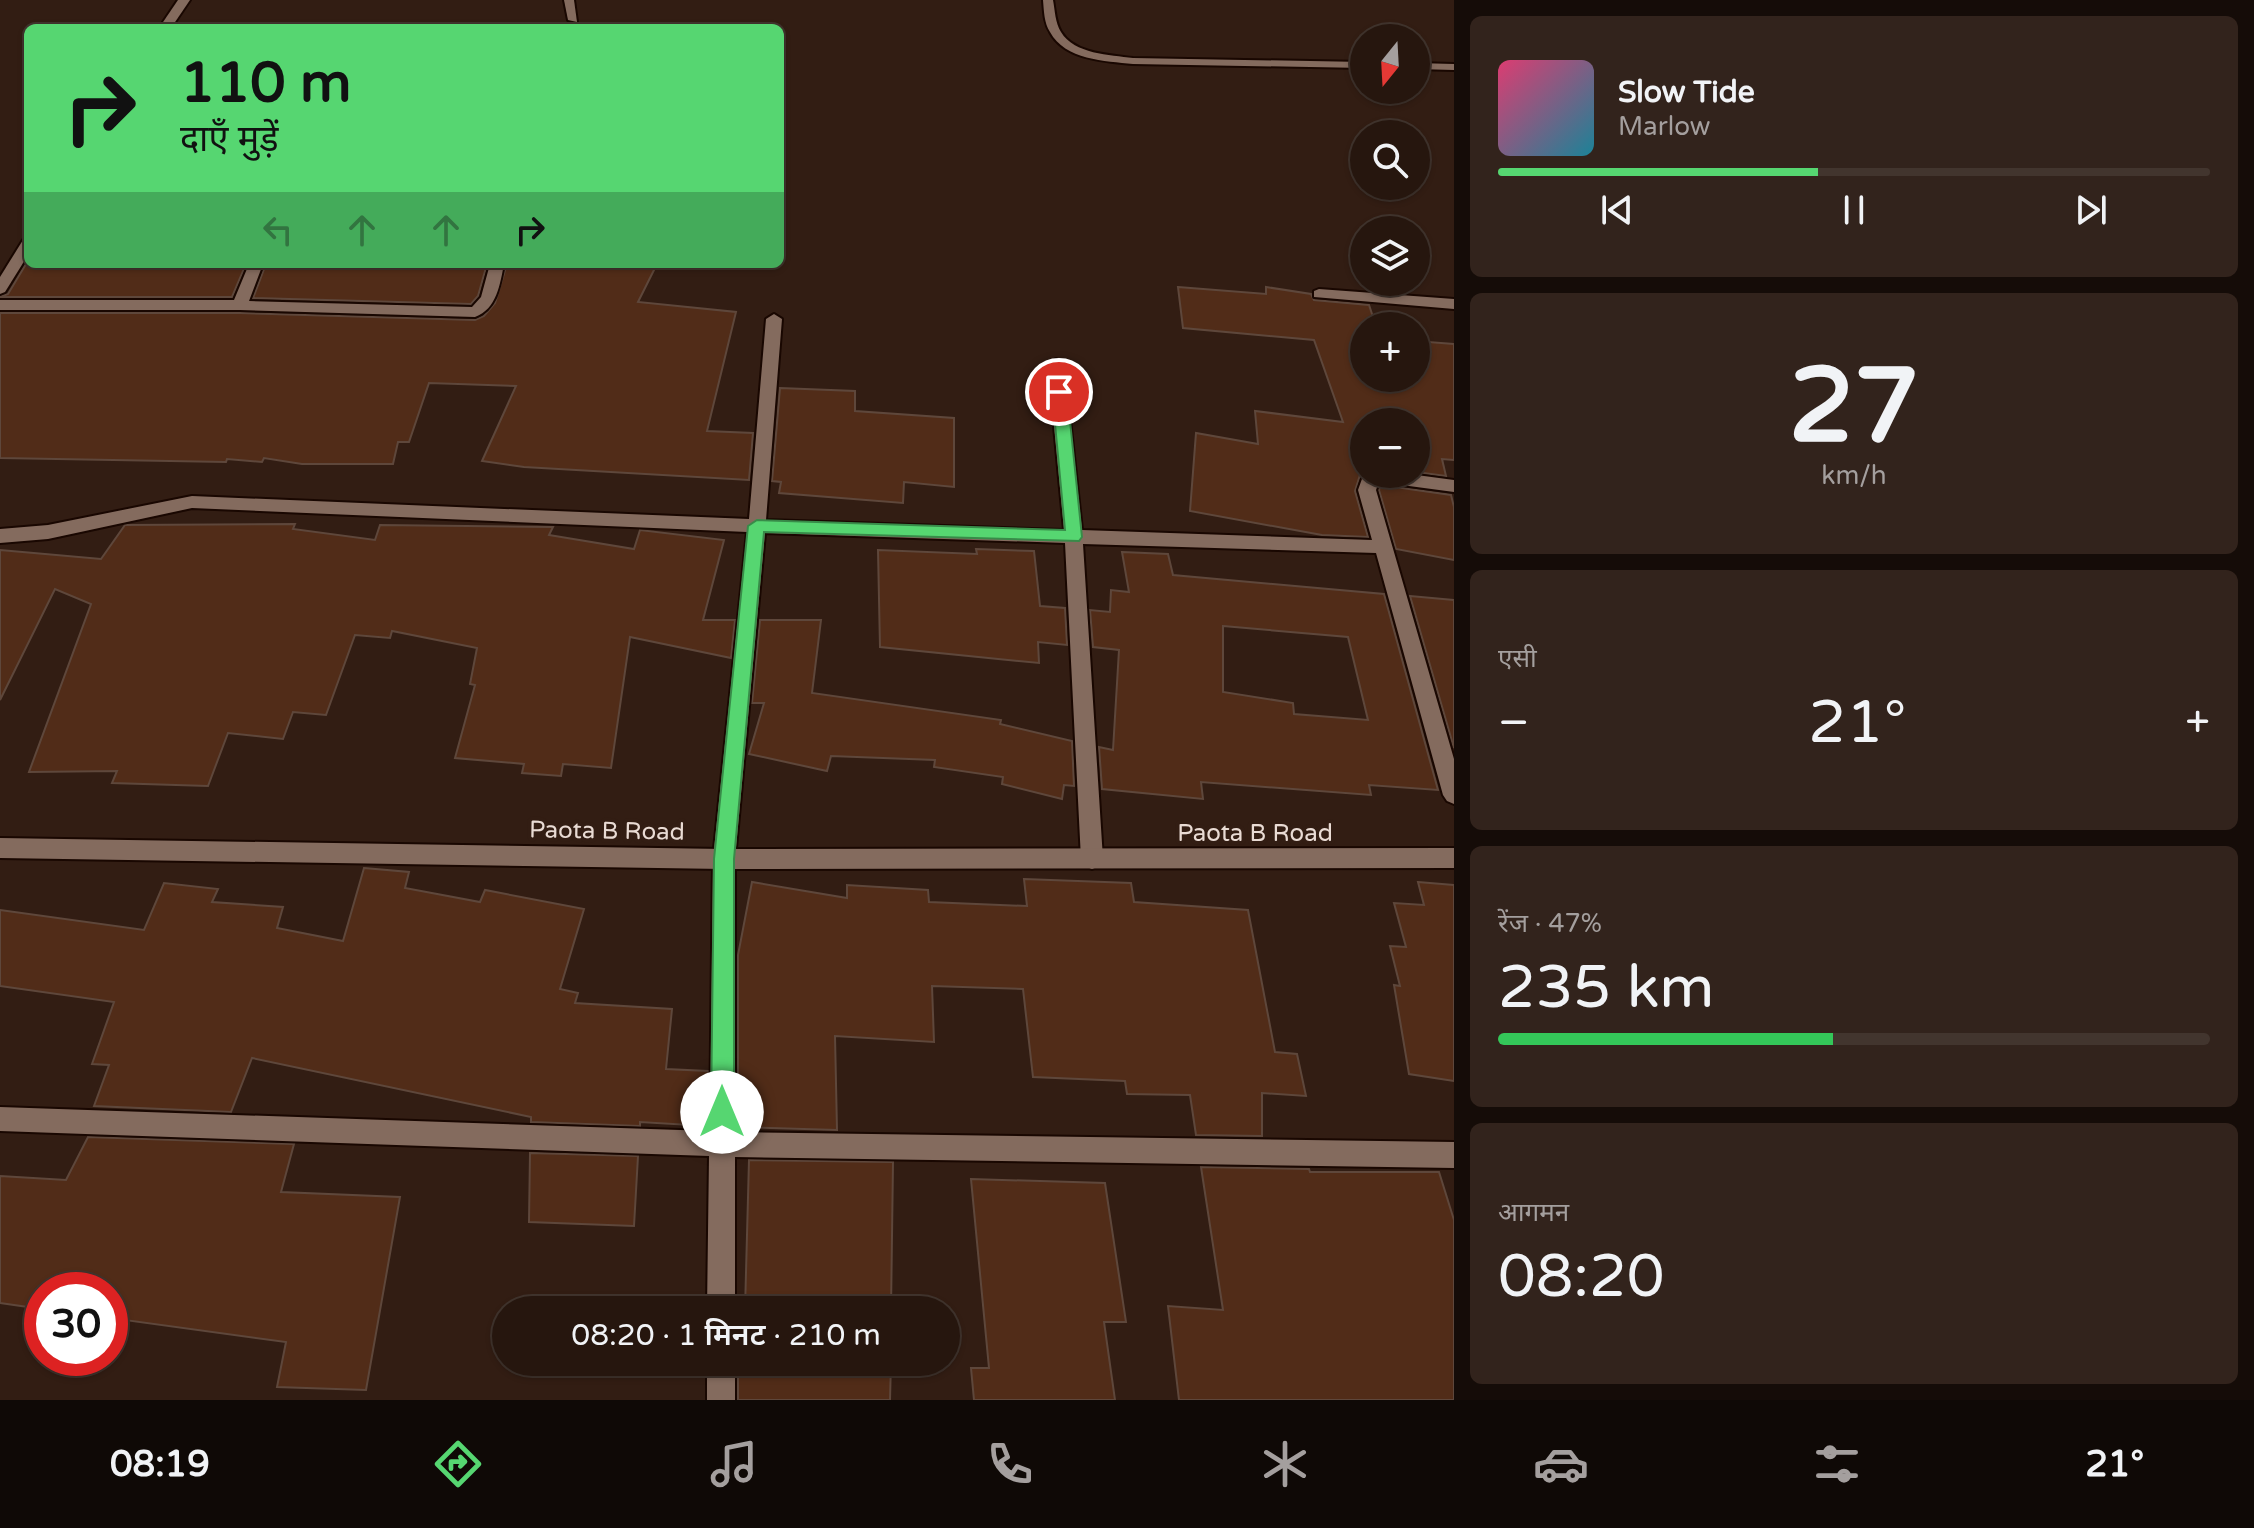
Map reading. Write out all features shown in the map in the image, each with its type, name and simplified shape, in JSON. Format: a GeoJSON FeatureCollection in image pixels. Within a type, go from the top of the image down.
{"type":"FeatureCollection","features":[{"type":"Feature","properties":{"kind":"street"},"geometry":{"type":"LineString","coordinates":[[168,24],[184,0]]}},
{"type":"Feature","properties":{"kind":"street"},"geometry":{"type":"LineString","coordinates":[[0,289],[24,250]]}},
{"type":"Feature","properties":{"kind":"street"},"geometry":{"type":"LineString","coordinates":[[240,305],[254,268]]}},
{"type":"Feature","properties":{"kind":"street"},"geometry":{"type":"LineString","coordinates":[[0,305],[240,305],[475,312],[484,307],[489,298],[496,268]]}},
{"type":"Feature","properties":{"kind":"street"},"geometry":{"type":"LineString","coordinates":[[1319,294],[1454,304]]}},
{"type":"Feature","properties":{"kind":"street"},"geometry":{"type":"LineString","coordinates":[[721,1296],[724,859],[774,319]]}},
{"type":"Feature","properties":{"kind":"street"},"geometry":{"type":"LineString","coordinates":[[1056,364],[1074,537],[1092,859]]}},
{"type":"Feature","properties":{"kind":"street"},"geometry":{"type":"LineString","coordinates":[[1454,486],[1377,476],[1369,480],[1367,490],[1454,795]]}},
{"type":"Feature","properties":{"kind":"street"},"geometry":{"type":"LineString","coordinates":[[0,536],[48,532],[192,502],[757,526],[1383,547]]}},
{"type":"Feature","properties":{"kind":"street","name":"Paota B Road"},"geometry":{"type":"LineString","coordinates":[[0,848],[724,859],[1454,858]]}},
{"type":"Feature","properties":{"kind":"street"},"geometry":{"type":"LineString","coordinates":[[0,1119],[722,1144],[1454,1155]]}},
{"type":"Feature","properties":{"kind":"street"},"geometry":{"type":"LineString","coordinates":[[721,1376],[721,1400]]}},
{"type":"Feature","properties":{"kind":"lane"},"geometry":{"type":"LineString","coordinates":[[569,0],[573,20]]}},
{"type":"Feature","properties":{"kind":"lane"},"geometry":{"type":"LineString","coordinates":[[1048,0],[1055,33],[1074,49],[1100,57],[1133,61],[1350,65]]}},
{"type":"Feature","properties":{"kind":"lane"},"geometry":{"type":"LineString","coordinates":[[1430,66],[1454,67]]}},
{"type":"Feature","properties":{"kind":"building"},"geometry":{"type":"Polygon","coordinates":[[[24,267],[244,268],[232,297],[0,297],[8,294],[24,267]]]}},
{"type":"Feature","properties":{"kind":"building"},"geometry":{"type":"Polygon","coordinates":[[[264,268],[486,268],[478,296],[471,304],[253,298],[264,268]]]}},
{"type":"Feature","properties":{"kind":"building"},"geometry":{"type":"Polygon","coordinates":[[[506,268],[655,268],[638,302],[736,312],[707,431],[753,433],[749,480],[524,467],[482,461],[516,386],[429,383],[409,442],[398,442],[393,464],[302,464],[264,458],[262,462],[227,459],[226,462],[0,458],[0,313],[240,313],[475,320],[484,316],[495,303],[506,268]]]}},
{"type":"Feature","properties":{"kind":"building"},"geometry":{"type":"Polygon","coordinates":[[[1178,287],[1266,294],[1266,287],[1311,294],[1314,300],[1369,305],[1371,312],[1350,312],[1350,392],[1430,392],[1430,342],[1454,344],[1454,460],[1442,459],[1446,476],[1430,474],[1430,408],[1350,408],[1350,488],[1356,488],[1368,537],[1322,535],[1190,511],[1196,433],[1258,444],[1255,411],[1343,422],[1314,340],[1183,328],[1178,287]]]}},
{"type":"Feature","properties":{"kind":"building"},"geometry":{"type":"Polygon","coordinates":[[[780,388],[855,391],[855,411],[954,418],[954,487],[904,482],[903,503],[779,493],[781,482],[772,481],[780,388]]]}},
{"type":"Feature","properties":{"kind":"building"},"geometry":{"type":"Polygon","coordinates":[[[1402,488],[1451,495],[1454,507],[1454,560],[1396,549],[1379,490],[1402,488]]]}},
{"type":"Feature","properties":{"kind":"building"},"geometry":{"type":"Polygon","coordinates":[[[295,524],[293,529],[375,540],[380,525],[553,527],[549,535],[634,549],[640,530],[724,540],[703,620],[735,620],[731,658],[630,637],[611,768],[563,764],[561,776],[522,773],[524,764],[455,758],[475,685],[470,684],[477,648],[392,631],[390,638],[355,635],[326,715],[293,712],[283,739],[228,733],[208,786],[112,783],[117,771],[29,772],[91,604],[55,589],[0,700],[0,550],[101,559],[125,525],[295,524]]]}},
{"type":"Feature","properties":{"kind":"building"},"geometry":{"type":"Polygon","coordinates":[[[976,549],[1034,551],[1040,606],[1065,608],[1067,645],[1038,642],[1039,663],[880,647],[878,550],[977,554],[976,549]]]}},
{"type":"Feature","properties":{"kind":"building"},"geometry":{"type":"Polygon","coordinates":[[[1122,552],[1168,554],[1173,575],[1384,594],[1438,790],[1369,785],[1371,795],[1201,782],[1203,799],[1102,789],[1099,747],[1113,750],[1119,650],[1093,647],[1090,610],[1110,612],[1111,590],[1129,592],[1122,552]],[[1223,626],[1223,692],[1293,703],[1294,714],[1368,720],[1348,637],[1223,626]]]}},
{"type":"Feature","properties":{"kind":"building"},"geometry":{"type":"Polygon","coordinates":[[[1410,596],[1454,600],[1454,748],[1410,596]]]}},
{"type":"Feature","properties":{"kind":"building"},"geometry":{"type":"Polygon","coordinates":[[[760,620],[821,620],[812,693],[1001,720],[1000,724],[1072,741],[1074,786],[1064,785],[1062,799],[1002,784],[1003,777],[934,767],[935,760],[831,756],[827,771],[749,754],[764,703],[752,703],[760,620]]]}},
{"type":"Feature","properties":{"kind":"building"},"geometry":{"type":"Polygon","coordinates":[[[364,868],[409,872],[405,888],[480,902],[485,890],[584,909],[560,989],[578,993],[575,1003],[672,1009],[666,1069],[708,1071],[707,1126],[640,1122],[640,1126],[531,1122],[531,1117],[252,1058],[231,1112],[94,1106],[109,1065],[92,1064],[114,1002],[0,986],[0,910],[144,930],[164,883],[218,889],[212,902],[283,907],[277,928],[343,941],[364,868]]]}},
{"type":"Feature","properties":{"kind":"building"},"geometry":{"type":"Polygon","coordinates":[[[1024,879],[1131,883],[1134,902],[1248,910],[1275,1052],[1297,1054],[1306,1096],[1262,1093],[1262,1136],[1196,1135],[1190,1095],[1127,1094],[1125,1081],[1033,1077],[1023,989],[932,986],[934,1042],[835,1036],[837,1130],[738,1127],[738,955],[752,882],[847,898],[847,885],[928,890],[929,902],[1027,906],[1024,879]]]}},
{"type":"Feature","properties":{"kind":"building"},"geometry":{"type":"Polygon","coordinates":[[[1418,882],[1454,885],[1454,1081],[1409,1074],[1394,985],[1400,986],[1390,946],[1406,947],[1394,903],[1424,905],[1418,882]]]}},
{"type":"Feature","properties":{"kind":"building"},"geometry":{"type":"Polygon","coordinates":[[[88,1137],[294,1144],[281,1192],[400,1197],[366,1390],[277,1387],[286,1342],[128,1320],[128,1272],[24,1272],[24,1306],[0,1303],[0,1176],[66,1180],[88,1137]]]}},
{"type":"Feature","properties":{"kind":"building"},"geometry":{"type":"Polygon","coordinates":[[[530,1153],[638,1156],[634,1226],[529,1222],[530,1153]]]}},
{"type":"Feature","properties":{"kind":"building"},"geometry":{"type":"Polygon","coordinates":[[[749,1160],[893,1162],[891,1296],[745,1296],[749,1160]]]}},
{"type":"Feature","properties":{"kind":"building"},"geometry":{"type":"Polygon","coordinates":[[[1201,1167],[1309,1169],[1310,1172],[1439,1172],[1454,1220],[1454,1400],[1179,1400],[1168,1306],[1223,1310],[1201,1167]]]}},
{"type":"Feature","properties":{"kind":"building"},"geometry":{"type":"Polygon","coordinates":[[[971,1179],[1105,1183],[1126,1322],[1104,1322],[1115,1400],[974,1400],[971,1368],[989,1368],[971,1179]]]}},
{"type":"Feature","properties":{"kind":"building"},"geometry":{"type":"Polygon","coordinates":[[[738,1376],[891,1376],[890,1400],[738,1400],[738,1376]]]}},
{"type":"Feature","properties":{"kind":"route"},"geometry":{"type":"LineString","coordinates":[[722,1112],[724,859],[757,526],[1074,537],[1059,392]]}}]}
